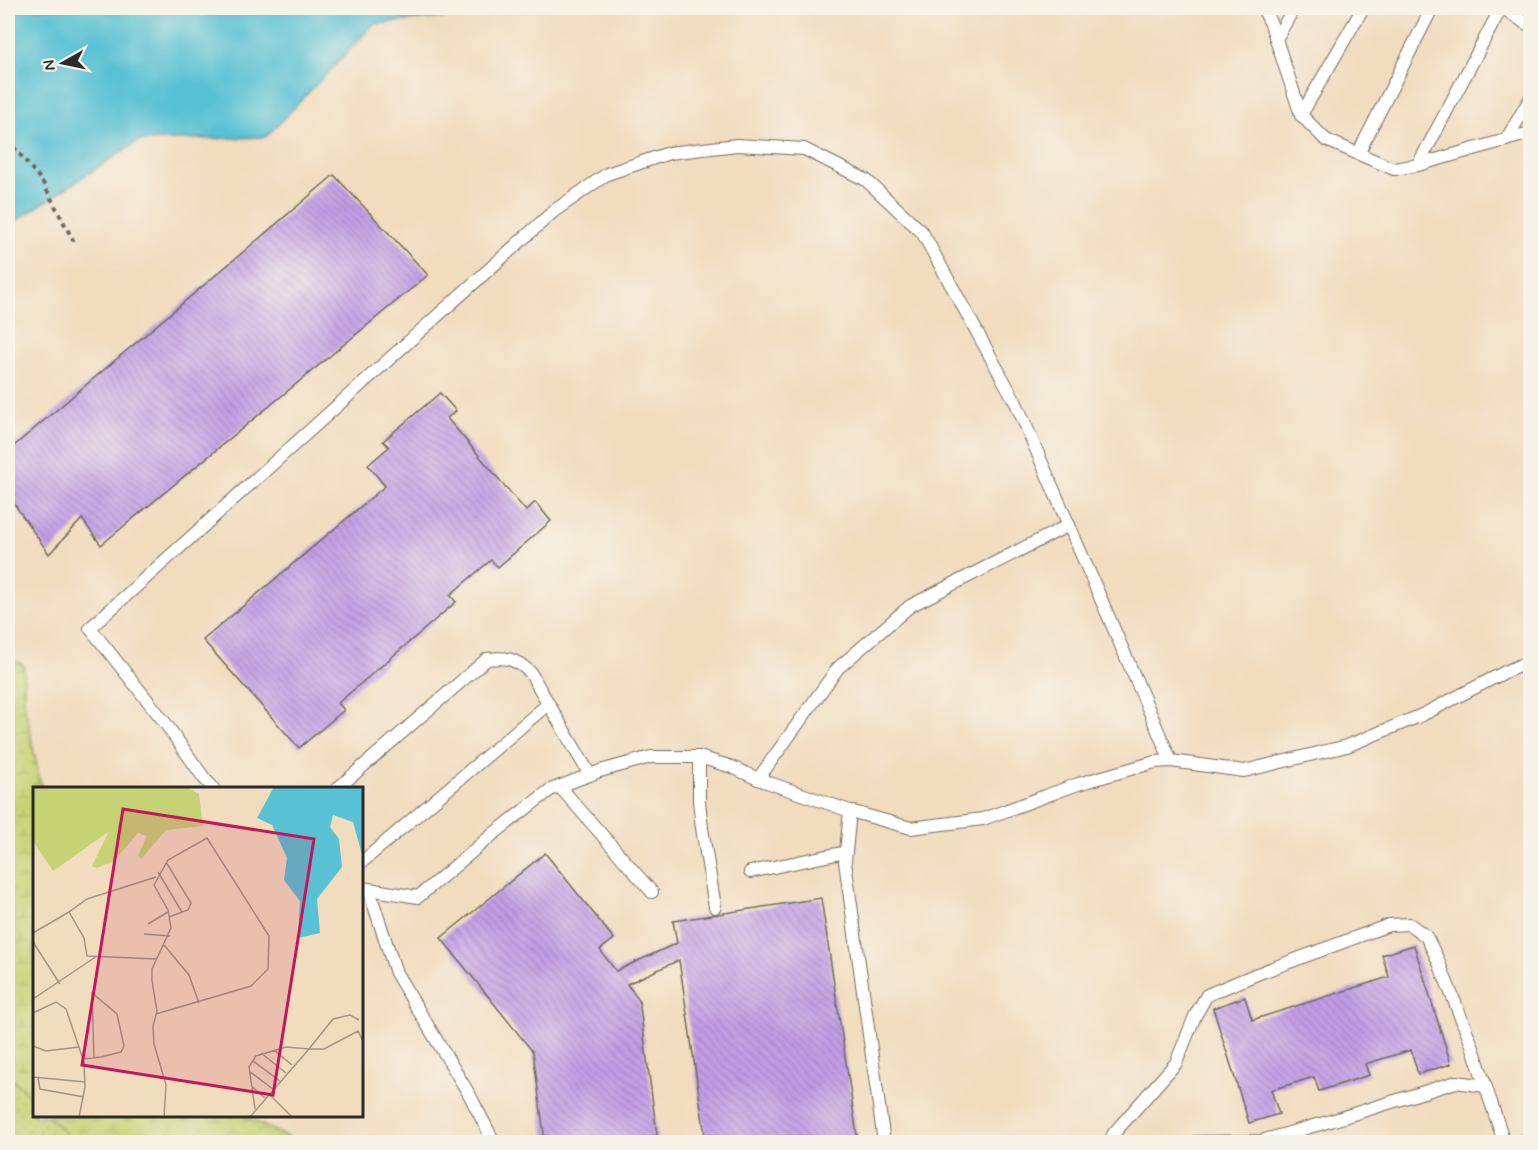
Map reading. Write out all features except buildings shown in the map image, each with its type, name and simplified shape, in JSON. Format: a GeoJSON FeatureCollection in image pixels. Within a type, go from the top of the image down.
{"type":"FeatureCollection","features":[{"type":"Feature","properties":{"kind":"lane"},"geometry":{"type":"LineString","coordinates":[[1263,8],[1276,39],[1301,115],[1326,140],[1394,169],[1418,165],[1530,133]]}},
{"type":"Feature","properties":{"kind":"lane"},"geometry":{"type":"LineString","coordinates":[[1276,39],[1294,8]]}},
{"type":"Feature","properties":{"kind":"lane"},"geometry":{"type":"LineString","coordinates":[[1301,115],[1363,8]]}},
{"type":"Feature","properties":{"kind":"lane"},"geometry":{"type":"LineString","coordinates":[[1358,154],[1432,8]]}},
{"type":"Feature","properties":{"kind":"lane"},"geometry":{"type":"LineString","coordinates":[[1418,165],[1502,8],[1530,26]]}},
{"type":"Feature","properties":{"kind":"lane"},"geometry":{"type":"LineString","coordinates":[[1506,140],[1530,99]]}},
{"type":"Feature","properties":{"kind":"lane"},"geometry":{"type":"LineString","coordinates":[[211,787],[163,720],[90,628],[554,211],[607,174],[669,153],[737,145],[804,149],[866,180],[922,232],[1016,403],[1171,761]]}},
{"type":"Feature","properties":{"kind":"lane"},"geometry":{"type":"LineString","coordinates":[[758,779],[838,668],[910,606],[1069,525]]}},
{"type":"Feature","properties":{"kind":"lane"},"geometry":{"type":"LineString","coordinates":[[340,787],[487,659],[500,658],[518,662],[530,672],[590,775]]}},
{"type":"Feature","properties":{"kind":"lane"},"geometry":{"type":"LineString","coordinates":[[494,1143],[470,1094],[396,973],[365,889],[418,897],[550,790],[590,775],[651,757],[699,757],[850,811],[911,828],[983,819],[1078,784],[1155,762],[1171,761],[1244,771],[1347,746],[1422,715],[1530,661]]}},
{"type":"Feature","properties":{"kind":"lane"},"geometry":{"type":"LineString","coordinates":[[363,861],[548,704]]}},
{"type":"Feature","properties":{"kind":"lane"},"geometry":{"type":"LineString","coordinates":[[699,757],[699,801],[715,907]]}},
{"type":"Feature","properties":{"kind":"lane"},"geometry":{"type":"LineString","coordinates":[[560,787],[652,892]]}},
{"type":"Feature","properties":{"kind":"lane"},"geometry":{"type":"LineString","coordinates":[[850,811],[845,862],[884,1143]]}},
{"type":"Feature","properties":{"kind":"lane"},"geometry":{"type":"LineString","coordinates":[[750,872],[846,852]]}},
{"type":"Feature","properties":{"kind":"lane"},"geometry":{"type":"LineString","coordinates":[[1110,1143],[1114,1133],[1176,1063],[1195,1016],[1207,994],[1389,925],[1409,924],[1426,936],[1437,958],[1472,1045],[1504,1143]]}},
{"type":"Feature","properties":{"kind":"lane"},"geometry":{"type":"LineString","coordinates":[[1195,1143],[1262,1141],[1456,1082],[1485,1086]]}},
{"type":"Feature","properties":{"kind":"lane"},"geometry":{"type":"LineString","coordinates":[[1519,1143],[1530,1140]]}},
{"type":"Feature","properties":{"kind":"path"},"geometry":{"type":"LineString","coordinates":[[8,140],[42,182],[74,242]]}},
{"type":"Feature","properties":{"kind":"green space"},"geometry":{"type":"Polygon","coordinates":[[[8,659],[24,665],[24,701],[42,787],[33,787],[33,1117],[246,1117],[297,1142],[33,1142],[8,1120],[8,659]]]}},
{"type":"Feature","properties":{"kind":"green space"},"geometry":{"type":"Polygon","coordinates":[[[8,1075],[33,1101],[33,1117],[49,1117],[74,1142],[8,1142],[8,1075]]]}},
{"type":"Feature","properties":{"kind":"water"},"geometry":{"type":"Polygon","coordinates":[[[8,8],[542,8],[374,24],[266,137],[138,141],[8,226],[8,8]]]}}]}
